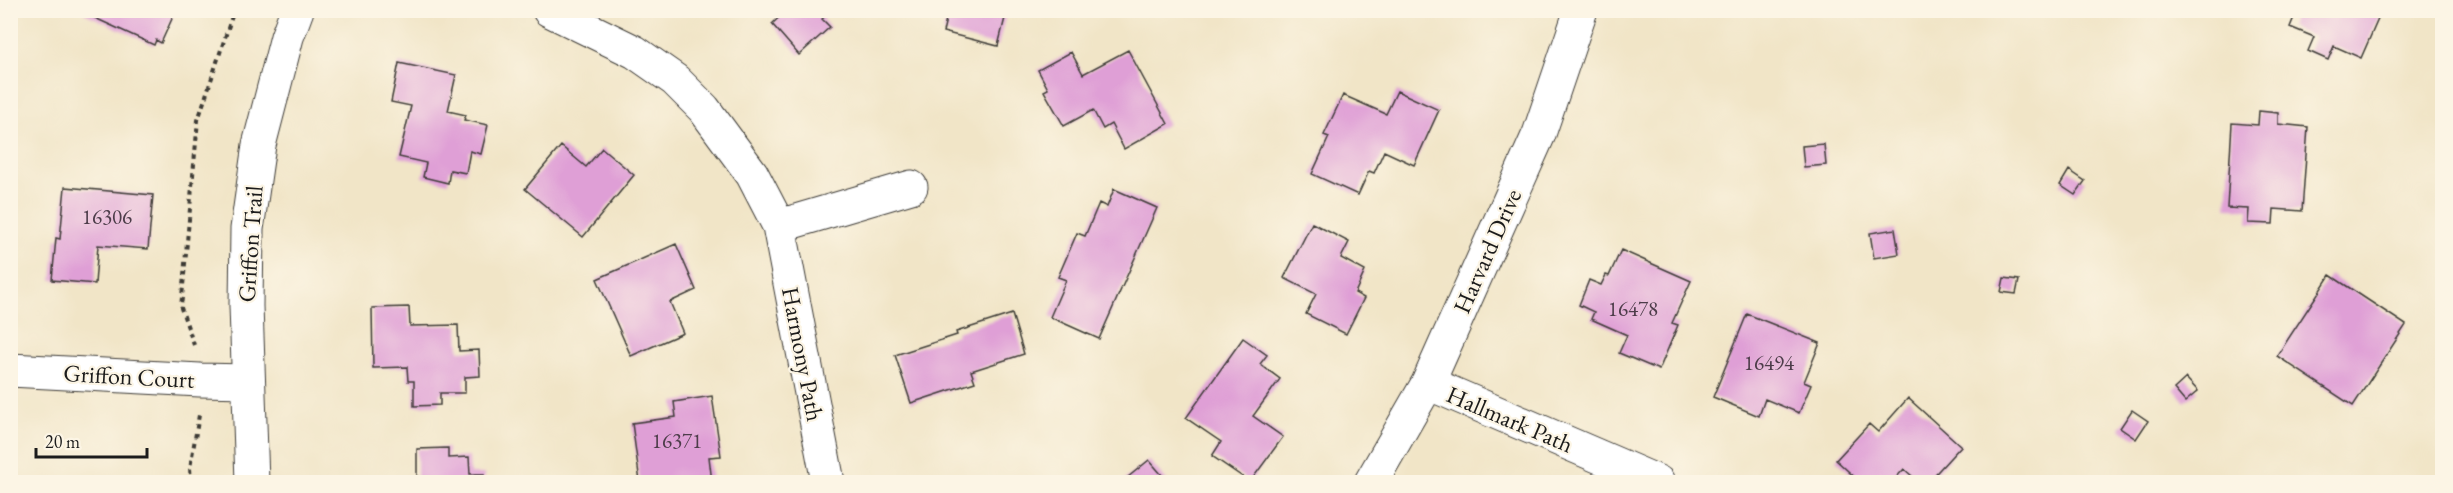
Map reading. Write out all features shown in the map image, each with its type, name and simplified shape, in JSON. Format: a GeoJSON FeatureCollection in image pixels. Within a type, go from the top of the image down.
{"type":"FeatureCollection","features":[{"type":"Feature","properties":{"kind":"street","name":"Griffon Trail"},"geometry":{"type":"LineString","coordinates":[[252,483],[248,381],[247,229],[259,145],[286,37],[297,10]]}},
{"type":"Feature","properties":{"kind":"street","name":"Harmony Path"},"geometry":{"type":"LineString","coordinates":[[549,10],[635,52],[675,80],[704,109],[752,174],[779,226],[828,483]]}},
{"type":"Feature","properties":{"kind":"street","name":"Harvard Drive"},"geometry":{"type":"LineString","coordinates":[[1371,483],[1428,383],[1539,134],[1581,10]]}},
{"type":"Feature","properties":{"kind":"street"},"geometry":{"type":"LineString","coordinates":[[779,226],[911,188]]}},
{"type":"Feature","properties":{"kind":"street","name":"Griffon Court"},"geometry":{"type":"LineString","coordinates":[[10,370],[248,381]]}},
{"type":"Feature","properties":{"kind":"street","name":"Hallmark Path"},"geometry":{"type":"LineString","coordinates":[[1428,383],[1658,483]]}},
{"type":"Feature","properties":{"kind":"path"},"geometry":{"type":"LineString","coordinates":[[191,483],[190,468],[199,417],[200,380],[194,343],[181,308],[184,273],[198,120],[234,10]]}},
{"type":"Feature","properties":{"kind":"building"},"geometry":{"type":"Polygon","coordinates":[[[85,10],[176,10],[161,43],[156,40],[154,45],[84,13],[85,10]]]}},
{"type":"Feature","properties":{"kind":"building"},"geometry":{"type":"Polygon","coordinates":[[[787,10],[832,10],[822,19],[830,27],[799,55],[772,24],[787,10]]]}},
{"type":"Feature","properties":{"kind":"building"},"geometry":{"type":"Polygon","coordinates":[[[948,10],[1007,10],[998,46],[943,32],[948,10]]]}},
{"type":"Feature","properties":{"kind":"building"},"geometry":{"type":"Polygon","coordinates":[[[2297,10],[2382,10],[2361,58],[2334,46],[2328,60],[2308,51],[2314,37],[2290,27],[2297,10]]]}},
{"type":"Feature","properties":{"kind":"building"},"geometry":{"type":"Polygon","coordinates":[[[1128,50],[1168,124],[1124,149],[1111,124],[1103,129],[1093,110],[1064,126],[1044,91],[1048,89],[1038,70],[1071,52],[1083,74],[1128,50]]]}},
{"type":"Feature","properties":{"kind":"building"},"geometry":{"type":"Polygon","coordinates":[[[399,63],[456,75],[448,111],[466,115],[464,120],[488,125],[481,154],[470,151],[466,173],[450,170],[448,183],[423,177],[426,163],[399,157],[411,106],[391,102],[399,63]]]}},
{"type":"Feature","properties":{"kind":"building"},"geometry":{"type":"Polygon","coordinates":[[[1397,91],[1439,110],[1414,165],[1384,151],[1374,173],[1369,171],[1358,195],[1312,174],[1329,137],[1324,135],[1343,95],[1386,114],[1397,91]]]}},
{"type":"Feature","properties":{"kind":"building"},"geometry":{"type":"Polygon","coordinates":[[[2259,111],[2278,113],[2278,124],[2308,127],[2302,211],[2274,209],[2273,224],[2248,223],[2249,209],[2227,208],[2232,123],[2258,125],[2259,111]]]}},
{"type":"Feature","properties":{"kind":"building"},"geometry":{"type":"Polygon","coordinates":[[[1824,144],[1826,165],[1804,167],[1802,146],[1824,144]]]}},
{"type":"Feature","properties":{"kind":"building"},"geometry":{"type":"Polygon","coordinates":[[[561,146],[586,167],[602,148],[634,175],[583,237],[525,189],[561,146]]]}},
{"type":"Feature","properties":{"kind":"building"},"geometry":{"type":"Polygon","coordinates":[[[2069,170],[2085,181],[2075,195],[2060,185],[2069,170]]]}},
{"type":"Feature","properties":{"kind":"building"},"geometry":{"type":"Polygon","coordinates":[[[65,187],[153,195],[148,249],[98,245],[95,284],[52,280],[56,238],[60,239],[65,187]]]}},
{"type":"Feature","properties":{"kind":"building"},"geometry":{"type":"Polygon","coordinates":[[[1114,189],[1157,208],[1099,339],[1050,317],[1066,280],[1058,277],[1077,233],[1085,236],[1099,203],[1107,207],[1114,189]]]}},
{"type":"Feature","properties":{"kind":"building"},"geometry":{"type":"Polygon","coordinates":[[[1312,223],[1349,242],[1341,258],[1365,271],[1355,293],[1364,298],[1346,334],[1306,314],[1316,294],[1284,278],[1312,223]]]}},
{"type":"Feature","properties":{"kind":"building"},"geometry":{"type":"Polygon","coordinates":[[[1895,229],[1899,254],[1874,258],[1870,233],[1895,229]]]}},
{"type":"Feature","properties":{"kind":"building"},"geometry":{"type":"Polygon","coordinates":[[[676,244],[696,290],[670,302],[683,333],[631,356],[597,279],[676,244]]]}},
{"type":"Feature","properties":{"kind":"building"},"geometry":{"type":"Polygon","coordinates":[[[1621,250],[1691,281],[1672,323],[1678,325],[1659,370],[1619,353],[1627,335],[1591,319],[1594,312],[1579,305],[1589,280],[1601,285],[1606,275],[1609,276],[1621,250]]]}},
{"type":"Feature","properties":{"kind":"building"},"geometry":{"type":"Polygon","coordinates":[[[2330,275],[2406,325],[2353,406],[2277,356],[2330,275]]]}},
{"type":"Feature","properties":{"kind":"building"},"geometry":{"type":"Polygon","coordinates":[[[2004,278],[2019,280],[2016,294],[2001,292],[2004,278]]]}},
{"type":"Feature","properties":{"kind":"building"},"geometry":{"type":"Polygon","coordinates":[[[409,307],[410,326],[458,325],[459,351],[479,350],[480,376],[465,377],[465,393],[440,393],[440,405],[414,406],[414,381],[408,381],[407,367],[373,368],[372,308],[409,307]]]}},
{"type":"Feature","properties":{"kind":"building"},"geometry":{"type":"Polygon","coordinates":[[[1012,314],[1024,354],[971,371],[975,382],[911,403],[895,355],[1012,314]]]}},
{"type":"Feature","properties":{"kind":"building"},"geometry":{"type":"Polygon","coordinates":[[[1747,314],[1820,343],[1804,382],[1811,385],[1799,413],[1765,399],[1759,416],[1713,397],[1747,314]]]}},
{"type":"Feature","properties":{"kind":"building"},"geometry":{"type":"Polygon","coordinates":[[[1243,338],[1267,355],[1260,364],[1280,379],[1253,416],[1283,437],[1250,482],[1212,456],[1221,442],[1186,418],[1243,338]]]}},
{"type":"Feature","properties":{"kind":"building"},"geometry":{"type":"Polygon","coordinates":[[[2186,378],[2198,391],[2185,402],[2174,389],[2186,378]]]}},
{"type":"Feature","properties":{"kind":"building"},"geometry":{"type":"Polygon","coordinates":[[[712,396],[721,456],[709,457],[712,482],[640,482],[632,423],[676,417],[674,402],[712,396]]]}},
{"type":"Feature","properties":{"kind":"building"},"geometry":{"type":"Polygon","coordinates":[[[1908,398],[1961,446],[1928,482],[1919,482],[1904,469],[1892,482],[1860,482],[1836,460],[1869,424],[1878,432],[1908,398]]]}},
{"type":"Feature","properties":{"kind":"building"},"geometry":{"type":"Polygon","coordinates":[[[2132,410],[2148,421],[2136,439],[2120,428],[2132,410]]]}},
{"type":"Feature","properties":{"kind":"building"},"geometry":{"type":"Polygon","coordinates":[[[448,448],[448,458],[469,457],[470,474],[484,474],[484,482],[417,482],[417,449],[448,448]]]}},
{"type":"Feature","properties":{"kind":"building"},"geometry":{"type":"Polygon","coordinates":[[[1149,460],[1168,482],[1122,482],[1149,460]]]}}]}
